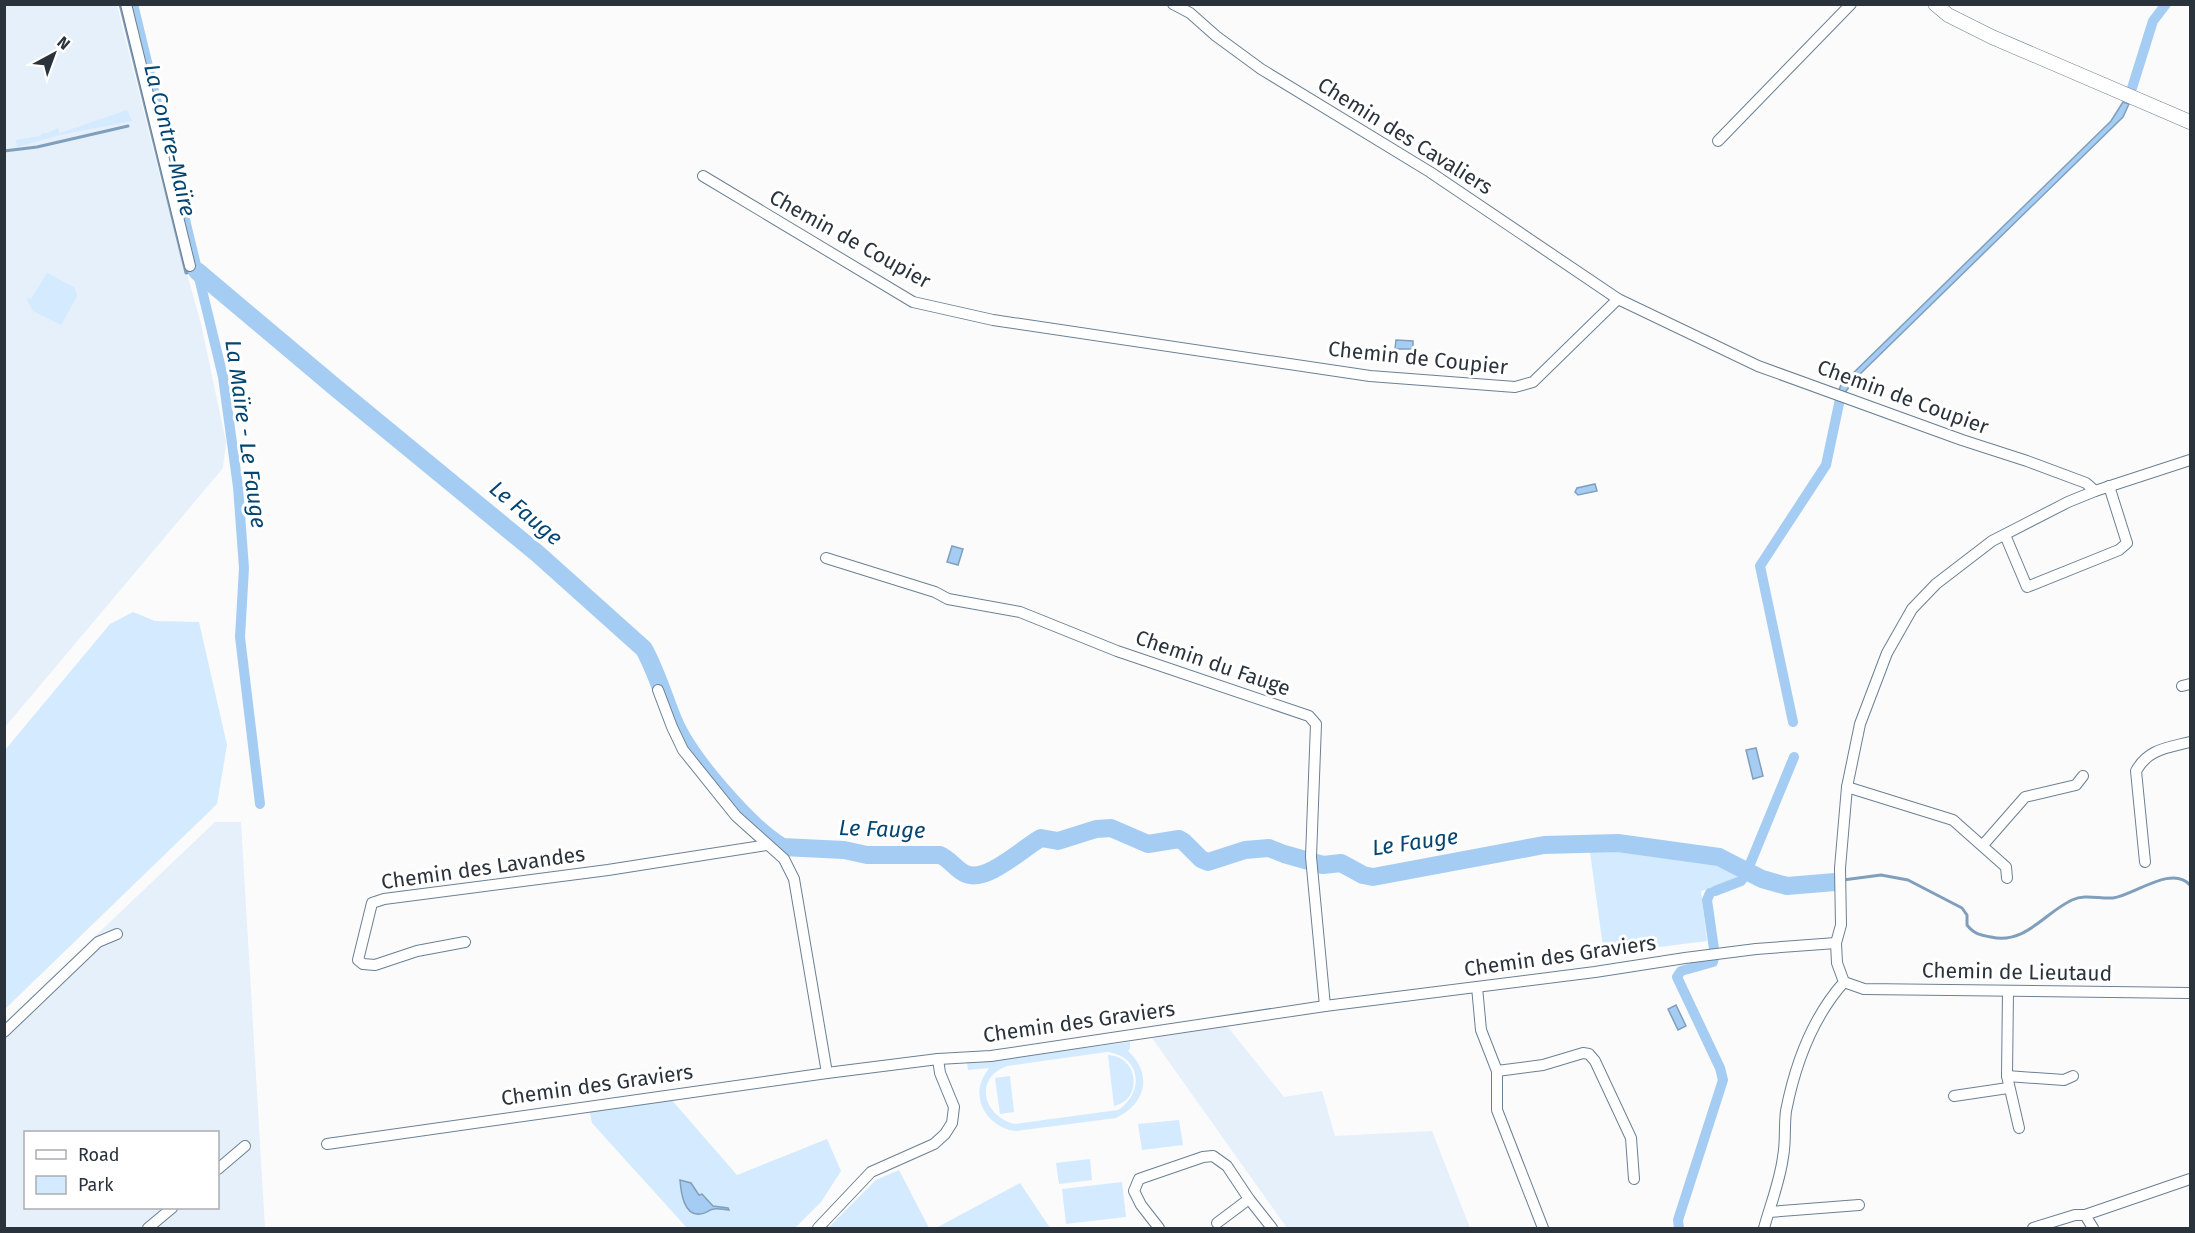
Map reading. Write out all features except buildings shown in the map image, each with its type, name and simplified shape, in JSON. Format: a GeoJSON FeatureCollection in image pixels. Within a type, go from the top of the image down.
{"type":"FeatureCollection","features":[{"type":"Feature","properties":{"kind":"main road"},"geometry":{"type":"LineString","coordinates":[[1935,4],[1948,15],[1992,37],[2190,122]]}},
{"type":"Feature","properties":{"kind":"street"},"geometry":{"type":"LineString","coordinates":[[126,4],[190,266]]}},
{"type":"Feature","properties":{"kind":"street","name":"Chemin des Cavaliers"},"geometry":{"type":"LineString","coordinates":[[1173,4],[1190,13],[1216,36],[1261,69],[1430,172],[1618,299]]}},
{"type":"Feature","properties":{"kind":"street"},"geometry":{"type":"LineString","coordinates":[[1718,141],[1851,4]]}},
{"type":"Feature","properties":{"kind":"street","name":"Chemin de Coupier"},"geometry":{"type":"LineString","coordinates":[[703,176],[913,302],[993,320],[1370,376],[1515,387],[1533,382],[1618,299],[1758,366],[1962,440],[2027,461],[2086,483],[2095,491]]}},
{"type":"Feature","properties":{"kind":"street"},"geometry":{"type":"LineString","coordinates":[[1764,1228],[1783,1159],[1786,1112],[1804,1047],[1814,1025],[1834,993],[1844,982],[1837,963],[1836,943],[1841,925],[1840,868],[1847,787],[1860,724],[1887,653],[1912,609],[1936,584],[1992,541],[2068,502],[2190,460]]}},
{"type":"Feature","properties":{"kind":"street"},"geometry":{"type":"LineString","coordinates":[[2005,535],[2027,587],[2119,550],[2127,543],[2109,486]]}},
{"type":"Feature","properties":{"kind":"street","name":"Chemin du Fauge"},"geometry":{"type":"LineString","coordinates":[[826,558],[935,592],[948,599],[1020,612],[1117,651],[1309,716],[1316,724],[1312,861],[1325,1006]]}},
{"type":"Feature","properties":{"kind":"street"},"geometry":{"type":"LineString","coordinates":[[657,690],[683,750],[736,816],[784,859],[794,879],[827,1072]]}},
{"type":"Feature","properties":{"kind":"street"},"geometry":{"type":"LineString","coordinates":[[2145,862],[2136,771],[2142,760],[2153,752],[2190,742]]}},
{"type":"Feature","properties":{"kind":"street"},"geometry":{"type":"LineString","coordinates":[[1983,845],[2025,797],[2076,785],[2083,776]]}},
{"type":"Feature","properties":{"kind":"street"},"geometry":{"type":"LineString","coordinates":[[1847,787],[1953,820],[2006,867],[2007,878]]}},
{"type":"Feature","properties":{"kind":"street","name":"Chemin des Lavandes"},"geometry":{"type":"LineString","coordinates":[[465,942],[417,951],[375,965],[363,964],[358,960],[372,903],[384,899],[608,870],[767,845]]}},
{"type":"Feature","properties":{"kind":"street"},"geometry":{"type":"LineString","coordinates":[[4,1032],[98,942],[117,934]]}},
{"type":"Feature","properties":{"kind":"street","name":"Chemin des Graviers"},"geometry":{"type":"LineString","coordinates":[[327,1144],[827,1072],[938,1059],[991,1056],[1325,1006],[1746,950],[1836,943]]}},
{"type":"Feature","properties":{"kind":"street","name":"Chemin de Lieutaud"},"geometry":{"type":"LineString","coordinates":[[1844,982],[1864,989],[2190,993]]}},
{"type":"Feature","properties":{"kind":"street"},"geometry":{"type":"LineString","coordinates":[[1477,987],[1481,1030],[1497,1071],[1497,1110],[1543,1228]]}},
{"type":"Feature","properties":{"kind":"street"},"geometry":{"type":"LineString","coordinates":[[2008,992],[2007,1076],[2019,1128]]}},
{"type":"Feature","properties":{"kind":"street"},"geometry":{"type":"LineString","coordinates":[[1497,1071],[1543,1065],[1583,1053],[1589,1054],[1595,1061],[1631,1138],[1634,1179]]}},
{"type":"Feature","properties":{"kind":"street"},"geometry":{"type":"LineString","coordinates":[[818,1228],[871,1172],[934,1144],[945,1134],[952,1123],[954,1107],[940,1073],[938,1059]]}},
{"type":"Feature","properties":{"kind":"street"},"geometry":{"type":"LineString","coordinates":[[2007,1076],[2064,1080],[2073,1076]]}},
{"type":"Feature","properties":{"kind":"street"},"geometry":{"type":"LineString","coordinates":[[1954,1096],[2008,1088]]}},
{"type":"Feature","properties":{"kind":"street"},"geometry":{"type":"LineString","coordinates":[[219,1168],[245,1146]]}},
{"type":"Feature","properties":{"kind":"street"},"geometry":{"type":"LineString","coordinates":[[1159,1228],[1141,1205],[1134,1191],[1139,1179],[1203,1157],[1213,1156],[1227,1166],[1272,1228]]}},
{"type":"Feature","properties":{"kind":"street"},"geometry":{"type":"LineString","coordinates":[[2033,1228],[2074,1215],[2085,1215],[2190,1179]]}},
{"type":"Feature","properties":{"kind":"street"},"geometry":{"type":"LineString","coordinates":[[1217,1223],[1249,1199]]}},
{"type":"Feature","properties":{"kind":"street"},"geometry":{"type":"LineString","coordinates":[[1769,1212],[1859,1204]]}},
{"type":"Feature","properties":{"kind":"street"},"geometry":{"type":"LineString","coordinates":[[148,1228],[171,1209]]}},
{"type":"Feature","properties":{"kind":"street"},"geometry":{"type":"LineString","coordinates":[[2085,1215],[2093,1228]]}},
{"type":"Feature","properties":{"kind":"shaded area"},"geometry":{"type":"Polygon","coordinates":[[[5,5],[117,5],[159,173],[201,324],[226,442],[223,468],[5,727],[5,5]]]}},
{"type":"Feature","properties":{"kind":"shaded area"},"geometry":{"type":"Polygon","coordinates":[[[215,822],[241,822],[265,1228],[5,1228],[5,1022],[215,822]]]}},
{"type":"Feature","properties":{"kind":"shaded area"},"geometry":{"type":"Polygon","coordinates":[[[1227,1026],[1284,1097],[1322,1091],[1335,1136],[1432,1131],[1470,1228],[1287,1228],[1152,1038],[1227,1026]]]}},
{"type":"Feature","properties":{"kind":"green space"},"geometry":{"type":"Polygon","coordinates":[[[127,110],[132,121],[60,135],[60,133],[127,110]]]}},
{"type":"Feature","properties":{"kind":"green space"},"geometry":{"type":"Polygon","coordinates":[[[58,128],[60,135],[17,147],[16,140],[40,136],[42,133],[58,128]]]}},
{"type":"Feature","properties":{"kind":"green space"},"geometry":{"type":"Polygon","coordinates":[[[47,273],[75,288],[77,296],[61,325],[33,311],[26,298],[31,299],[47,273]]]}},
{"type":"Feature","properties":{"kind":"green space"},"geometry":{"type":"Polygon","coordinates":[[[133,612],[155,621],[199,622],[227,745],[217,804],[5,1009],[5,750],[110,624],[133,612]]]}},
{"type":"Feature","properties":{"kind":"green space"},"geometry":{"type":"Polygon","coordinates":[[[1589,845],[1628,845],[1716,857],[1743,872],[1738,880],[1701,891],[1707,941],[1604,954],[1589,845]]]}},
{"type":"Feature","properties":{"kind":"green space"},"geometry":{"type":"Polygon","coordinates":[[[1130,1042],[1128,1051],[1141,1069],[1143,1088],[1134,1105],[1116,1118],[1016,1131],[999,1126],[986,1114],[982,1106],[980,1089],[989,1068],[968,1070],[967,1063],[1130,1042]],[[1107,1052],[1007,1066],[990,1079],[986,1087],[989,1105],[995,1113],[1014,1124],[1118,1110],[1127,1103],[1132,1094],[1135,1076],[1133,1067],[1118,1055],[1107,1052]]]}},
{"type":"Feature","properties":{"kind":"green space"},"geometry":{"type":"Polygon","coordinates":[[[1108,1055],[1126,1062],[1134,1078],[1130,1095],[1124,1102],[1114,1106],[1108,1055]]]}},
{"type":"Feature","properties":{"kind":"green space"},"geometry":{"type":"Polygon","coordinates":[[[1010,1076],[1014,1112],[1000,1114],[995,1078],[1010,1076]]]}},
{"type":"Feature","properties":{"kind":"green space"},"geometry":{"type":"Polygon","coordinates":[[[670,1098],[737,1175],[827,1139],[841,1171],[821,1202],[795,1228],[687,1228],[592,1123],[589,1108],[670,1098]]]}},
{"type":"Feature","properties":{"kind":"green space"},"geometry":{"type":"Polygon","coordinates":[[[1179,1120],[1183,1145],[1142,1150],[1138,1124],[1179,1120]]]}},
{"type":"Feature","properties":{"kind":"green space"},"geometry":{"type":"Polygon","coordinates":[[[1090,1159],[1092,1180],[1059,1184],[1056,1163],[1090,1159]]]}},
{"type":"Feature","properties":{"kind":"green space"},"geometry":{"type":"Polygon","coordinates":[[[899,1170],[929,1228],[828,1228],[876,1180],[899,1170]]]}},
{"type":"Feature","properties":{"kind":"green space"},"geometry":{"type":"Polygon","coordinates":[[[1122,1182],[1126,1217],[1066,1224],[1062,1189],[1122,1182]]]}},
{"type":"Feature","properties":{"kind":"green space"},"geometry":{"type":"Polygon","coordinates":[[[1020,1183],[1050,1228],[936,1228],[1020,1183]]]}},
{"type":"Feature","properties":{"kind":"water"},"geometry":{"type":"Polygon","coordinates":[[[2123,102],[2129,104],[2123,117],[1855,379],[1844,394],[1838,392],[1841,385],[2111,121],[2123,102]]]}},
{"type":"Feature","properties":{"kind":"water"},"geometry":{"type":"Polygon","coordinates":[[[1396,340],[1413,341],[1413,349],[1395,349],[1396,340]]]}},
{"type":"Feature","properties":{"kind":"water"},"geometry":{"type":"Polygon","coordinates":[[[1595,484],[1597,491],[1578,495],[1575,492],[1577,488],[1595,484]]]}},
{"type":"Feature","properties":{"kind":"water"},"geometry":{"type":"Polygon","coordinates":[[[952,546],[963,549],[958,565],[947,562],[952,546]]]}},
{"type":"Feature","properties":{"kind":"water"},"geometry":{"type":"Polygon","coordinates":[[[1756,748],[1763,776],[1753,779],[1746,750],[1756,748]]]}},
{"type":"Feature","properties":{"kind":"water"},"geometry":{"type":"Polygon","coordinates":[[[1676,1005],[1686,1026],[1678,1030],[1668,1009],[1676,1005]]]}},
{"type":"Feature","properties":{"kind":"water"},"geometry":{"type":"Polygon","coordinates":[[[680,1180],[691,1183],[699,1195],[702,1194],[713,1206],[729,1210],[714,1209],[700,1214],[690,1211],[684,1203],[680,1180]]]}},
{"type":"Feature","properties":{"kind":"waterway","name":"La Contre-Maïre"},"geometry":{"type":"LineString","coordinates":[[120,4],[186,273],[197,271]]}},
{"type":"Feature","properties":{"kind":"waterway","name":"La Maïre - Le Fauge"},"geometry":{"type":"LineString","coordinates":[[133,4],[223,377],[238,487],[244,568],[240,637],[260,804]]}},
{"type":"Feature","properties":{"kind":"waterway"},"geometry":{"type":"LineString","coordinates":[[2132,88],[2153,21],[2166,4]]}},
{"type":"Feature","properties":{"kind":"waterway"},"geometry":{"type":"LineString","coordinates":[[4,151],[37,147],[128,126]]}},
{"type":"Feature","properties":{"kind":"waterway","name":"Le Fauge"},"geometry":{"type":"LineString","coordinates":[[197,271],[538,554],[644,649],[674,722],[693,754],[737,808],[782,847],[844,850],[867,855],[940,855],[962,872],[975,875],[1005,863],[1041,838],[1058,841],[1096,829],[1111,828],[1148,844],[1179,839],[1201,859],[1208,862],[1245,850],[1269,848],[1323,865],[1341,863],[1363,875],[1373,877],[1544,845],[1618,843],[1719,857],[1762,879],[1787,886],[1835,882]]}},
{"type":"Feature","properties":{"kind":"waterway"},"geometry":{"type":"LineString","coordinates":[[1793,722],[1760,566],[1826,465],[1840,399]]}},
{"type":"Feature","properties":{"kind":"waterway"},"geometry":{"type":"LineString","coordinates":[[1748,869],[1794,757]]}},
{"type":"Feature","properties":{"kind":"waterway"},"geometry":{"type":"LineString","coordinates":[[1715,891],[1741,881],[1746,874]]}},
{"type":"Feature","properties":{"kind":"waterway","name":"Le Fauge"},"geometry":{"type":"LineString","coordinates":[[1843,880],[1881,875],[1908,880],[1962,908],[1967,915],[1967,925],[1975,932],[1984,936],[2003,938],[2024,932],[2077,898],[2113,898],[2163,879],[2182,879],[2190,885]]}},
{"type":"Feature","properties":{"kind":"waterway"},"geometry":{"type":"LineString","coordinates":[[1710,893],[1707,900],[1714,949]]}},
{"type":"Feature","properties":{"kind":"waterway"},"geometry":{"type":"LineString","coordinates":[[1679,1228],[1678,1220],[1723,1080],[1720,1068],[1677,977],[1681,971],[1713,962],[1714,958]]}}]}
